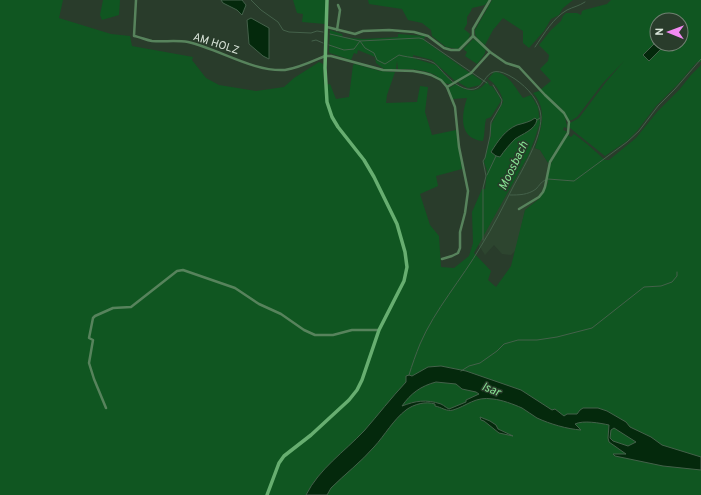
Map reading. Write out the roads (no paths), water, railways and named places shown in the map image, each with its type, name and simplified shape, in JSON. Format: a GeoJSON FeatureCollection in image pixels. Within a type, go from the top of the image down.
{"type":"FeatureCollection","features":[{"type":"Feature","properties":{"kind":"main road"},"geometry":{"type":"LineString","coordinates":[[267,495],[279,463],[284,456],[311,435],[349,400],[357,390],[362,380],[379,330],[404,281],[406,267],[404,252],[396,224],[374,177],[364,160],[338,127],[332,117],[327,102],[325,56],[327,0]]}},
{"type":"Feature","properties":{"kind":"street","name":"AM HOLZ"},"geometry":{"type":"LineString","coordinates":[[136,0],[134,36],[147,40],[175,40],[188,42],[209,48],[256,66],[272,69],[285,70],[294,68],[325,56]]}},
{"type":"Feature","properties":{"kind":"street"},"geometry":{"type":"LineString","coordinates":[[327,27],[355,34],[363,31],[389,30],[414,32],[428,36],[444,48],[458,50],[473,36],[474,29],[490,0]]}},
{"type":"Feature","properties":{"kind":"street"},"geometry":{"type":"LineString","coordinates":[[337,30],[340,10],[338,5]]}},
{"type":"Feature","properties":{"kind":"street"},"geometry":{"type":"LineString","coordinates":[[473,36],[490,52],[506,63],[519,67],[564,113],[569,122],[568,133],[550,162],[545,188],[539,197],[519,209]]}},
{"type":"Feature","properties":{"kind":"street"},"geometry":{"type":"LineString","coordinates":[[447,87],[472,72],[490,52]]}},
{"type":"Feature","properties":{"kind":"street"},"geometry":{"type":"LineString","coordinates":[[325,56],[337,57],[383,70],[424,73],[440,80],[447,87],[455,107],[458,147],[468,191],[465,213],[460,232],[460,248],[458,253],[442,259]]}},
{"type":"Feature","properties":{"kind":"street"},"geometry":{"type":"LineString","coordinates":[[106,408],[94,379],[90,363],[93,340],[89,338],[93,318],[113,308],[131,307],[177,271],[184,270],[235,288],[259,304],[281,314],[304,330],[316,336],[333,336],[352,330],[379,330]]}},
{"type":"Feature","properties":{"kind":"water"},"geometry":{"type":"Polygon","coordinates":[[[221,0],[242,0],[246,5],[242,15],[237,10],[223,3],[221,0]]]}},
{"type":"Feature","properties":{"kind":"water"},"geometry":{"type":"Polygon","coordinates":[[[251,18],[269,28],[269,59],[249,44],[247,20],[251,18]]]}},
{"type":"Feature","properties":{"kind":"water"},"geometry":{"type":"Polygon","coordinates":[[[649,49],[649,52],[658,52],[649,61],[643,55],[649,49]]]}},
{"type":"Feature","properties":{"kind":"water"},"geometry":{"type":"Polygon","coordinates":[[[535,118],[537,120],[534,126],[515,139],[500,157],[491,152],[505,133],[517,125],[535,118]]]}},
{"type":"Feature","properties":{"kind":"water","name":"Isar"},"geometry":{"type":"Polygon","coordinates":[[[441,366],[466,371],[521,390],[552,410],[555,409],[564,416],[567,414],[577,414],[583,408],[598,408],[607,411],[626,422],[630,427],[651,437],[662,445],[701,457],[701,470],[663,466],[615,456],[613,454],[626,454],[609,442],[609,425],[582,422],[575,424],[581,430],[564,427],[537,418],[522,408],[500,400],[487,398],[476,400],[451,410],[446,410],[435,406],[435,404],[428,403],[409,408],[397,418],[369,452],[331,488],[327,495],[306,495],[311,486],[325,469],[364,431],[406,382],[406,376],[412,376],[428,367],[441,366]],[[436,382],[417,391],[409,397],[402,406],[425,401],[436,402],[449,409],[466,402],[466,400],[479,394],[462,389],[456,384],[436,382]],[[614,428],[611,430],[610,438],[613,441],[628,446],[636,442],[614,428]]]}},
{"type":"Feature","properties":{"kind":"water"},"geometry":{"type":"Polygon","coordinates":[[[480,417],[490,421],[496,425],[498,429],[513,436],[499,433],[481,420],[480,417]]]}},
{"type":"Feature","properties":{"kind":"waterway","name":"Moosbach"},"geometry":{"type":"LineString","coordinates":[[251,0],[261,10],[278,22],[283,30],[289,32],[323,32]]}},
{"type":"Feature","properties":{"kind":"waterway"},"geometry":{"type":"LineString","coordinates":[[535,47],[557,17],[567,10],[585,2]]}},
{"type":"Feature","properties":{"kind":"waterway","name":"Moosbach"},"geometry":{"type":"LineString","coordinates":[[330,34],[360,41],[365,48],[374,53],[377,60],[385,64],[399,55],[430,61],[436,64],[452,81],[467,89],[474,89],[479,86],[490,73],[504,73],[515,79],[529,91],[536,100],[540,111],[540,126],[535,144],[498,217],[474,258],[441,306],[426,331],[409,375]]}},
{"type":"Feature","properties":{"kind":"waterway"},"geometry":{"type":"LineString","coordinates":[[329,45],[344,50],[354,49],[360,41],[419,38],[423,39],[487,83]]}},
{"type":"Feature","properties":{"kind":"waterway"},"geometry":{"type":"LineString","coordinates":[[312,41],[316,40],[323,43]]}},
{"type":"Feature","properties":{"kind":"waterway"},"geometry":{"type":"LineString","coordinates":[[548,179],[574,181],[627,142],[639,131],[658,106],[701,59]]}},
{"type":"Feature","properties":{"kind":"waterway","name":"Moosbach"},"geometry":{"type":"LineString","coordinates":[[483,240],[483,188],[486,176],[483,161],[490,136],[491,122],[501,105],[502,100],[493,85]]}},
{"type":"Feature","properties":{"kind":"waterway"},"geometry":{"type":"LineString","coordinates":[[487,175],[496,156]]}},
{"type":"Feature","properties":{"kind":"waterway"},"geometry":{"type":"LineString","coordinates":[[510,195],[527,194],[536,189],[545,180]]}},
{"type":"Feature","properties":{"kind":"waterway"},"geometry":{"type":"LineString","coordinates":[[461,371],[469,366],[480,363],[504,344],[518,340],[537,340],[557,337],[592,328],[644,287],[661,286],[672,282],[677,276],[677,272]]}}]}
